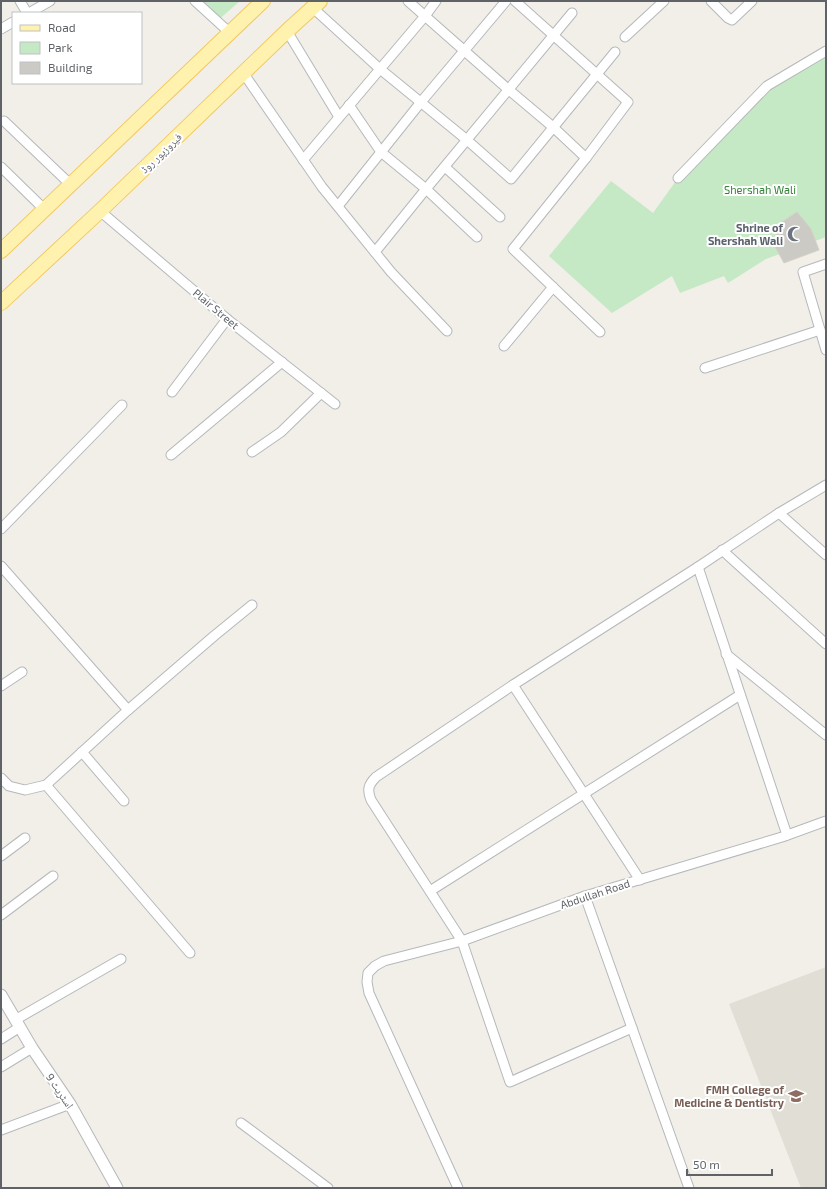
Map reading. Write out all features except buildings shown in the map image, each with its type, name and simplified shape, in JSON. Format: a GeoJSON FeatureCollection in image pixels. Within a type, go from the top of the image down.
{"type":"FeatureCollection","features":[{"type":"Feature","properties":{"kind":"main road"},"geometry":{"type":"LineString","coordinates":[[1,251],[263,1]]}},
{"type":"Feature","properties":{"kind":"main road","name":"فیروزپور روڈ"},"geometry":{"type":"LineString","coordinates":[[1,303],[100,212],[244,74],[315,3]]}},
{"type":"Feature","properties":{"kind":"street"},"geometry":{"type":"LineString","coordinates":[[20,1],[27,12]]}},
{"type":"Feature","properties":{"kind":"street"},"geometry":{"type":"LineString","coordinates":[[30,12],[50,1]]}},
{"type":"Feature","properties":{"kind":"street"},"geometry":{"type":"LineString","coordinates":[[195,1],[229,32]]}},
{"type":"Feature","properties":{"kind":"street"},"geometry":{"type":"LineString","coordinates":[[408,1],[553,127],[586,158]]}},
{"type":"Feature","properties":{"kind":"street"},"geometry":{"type":"LineString","coordinates":[[303,160],[436,1]]}},
{"type":"Feature","properties":{"kind":"street"},"geometry":{"type":"LineString","coordinates":[[338,206],[421,102],[506,1]]}},
{"type":"Feature","properties":{"kind":"street"},"geometry":{"type":"LineString","coordinates":[[515,1],[628,102],[586,158],[513,249],[600,332]]}},
{"type":"Feature","properties":{"kind":"street"},"geometry":{"type":"LineString","coordinates":[[625,37],[664,1]]}},
{"type":"Feature","properties":{"kind":"street"},"geometry":{"type":"LineString","coordinates":[[711,1],[728,18],[732,20],[752,1]]}},
{"type":"Feature","properties":{"kind":"street"},"geometry":{"type":"LineString","coordinates":[[315,3],[380,69],[467,140],[511,179],[615,52]]}},
{"type":"Feature","properties":{"kind":"street"},"geometry":{"type":"LineString","coordinates":[[375,252],[572,13]]}},
{"type":"Feature","properties":{"kind":"street"},"geometry":{"type":"LineString","coordinates":[[1,29],[12,23]]}},
{"type":"Feature","properties":{"kind":"street"},"geometry":{"type":"LineString","coordinates":[[287,31],[339,117]]}},
{"type":"Feature","properties":{"kind":"street"},"geometry":{"type":"LineString","coordinates":[[678,178],[767,86],[826,51]]}},
{"type":"Feature","properties":{"kind":"street"},"geometry":{"type":"LineString","coordinates":[[244,74],[303,160],[338,206],[391,272],[446,331]]}},
{"type":"Feature","properties":{"kind":"street"},"geometry":{"type":"LineString","coordinates":[[348,106],[382,152],[426,189],[477,237]]}},
{"type":"Feature","properties":{"kind":"street"},"geometry":{"type":"LineString","coordinates":[[4,121],[70,184]]}},
{"type":"Feature","properties":{"kind":"street"},"geometry":{"type":"LineString","coordinates":[[1,167],[44,209]]}},
{"type":"Feature","properties":{"kind":"street"},"geometry":{"type":"LineString","coordinates":[[445,167],[500,217]]}},
{"type":"Feature","properties":{"kind":"street","name":"Plair Street"},"geometry":{"type":"LineString","coordinates":[[100,212],[227,319],[335,404]]}},
{"type":"Feature","properties":{"kind":"street"},"geometry":{"type":"LineString","coordinates":[[826,264],[803,272],[826,350]]}},
{"type":"Feature","properties":{"kind":"street"},"geometry":{"type":"LineString","coordinates":[[504,346],[553,287]]}},
{"type":"Feature","properties":{"kind":"street"},"geometry":{"type":"LineString","coordinates":[[172,392],[227,319]]}},
{"type":"Feature","properties":{"kind":"street"},"geometry":{"type":"LineString","coordinates":[[705,368],[820,330]]}},
{"type":"Feature","properties":{"kind":"street"},"geometry":{"type":"LineString","coordinates":[[171,455],[282,362]]}},
{"type":"Feature","properties":{"kind":"street"},"geometry":{"type":"LineString","coordinates":[[252,452],[281,432],[321,393]]}},
{"type":"Feature","properties":{"kind":"street"},"geometry":{"type":"LineString","coordinates":[[1,528],[122,405]]}},
{"type":"Feature","properties":{"kind":"street"},"geometry":{"type":"LineString","coordinates":[[632,1028],[510,1082],[462,941],[371,800],[368,791],[370,783],[376,777],[513,685],[698,567],[779,513],[826,485]]}},
{"type":"Feature","properties":{"kind":"street"},"geometry":{"type":"LineString","coordinates":[[779,513],[826,555]]}},
{"type":"Feature","properties":{"kind":"street"},"geometry":{"type":"LineString","coordinates":[[722,550],[826,644]]}},
{"type":"Feature","properties":{"kind":"street"},"geometry":{"type":"LineString","coordinates":[[1,566],[128,710]]}},
{"type":"Feature","properties":{"kind":"street"},"geometry":{"type":"LineString","coordinates":[[698,567],[787,836]]}},
{"type":"Feature","properties":{"kind":"street"},"geometry":{"type":"LineString","coordinates":[[1,778],[9,786],[25,790],[46,785],[128,710],[252,605]]}},
{"type":"Feature","properties":{"kind":"street"},"geometry":{"type":"LineString","coordinates":[[726,654],[826,735]]}},
{"type":"Feature","properties":{"kind":"street"},"geometry":{"type":"LineString","coordinates":[[1,686],[22,672]]}},
{"type":"Feature","properties":{"kind":"street"},"geometry":{"type":"LineString","coordinates":[[513,685],[640,880]]}},
{"type":"Feature","properties":{"kind":"street"},"geometry":{"type":"LineString","coordinates":[[430,891],[740,695]]}},
{"type":"Feature","properties":{"kind":"street"},"geometry":{"type":"LineString","coordinates":[[82,752],[124,802]]}},
{"type":"Feature","properties":{"kind":"street"},"geometry":{"type":"LineString","coordinates":[[46,785],[190,953]]}},
{"type":"Feature","properties":{"kind":"street","name":"Abdullah Road"},"geometry":{"type":"LineString","coordinates":[[458,1188],[369,993],[367,982],[368,973],[384,961],[462,941],[584,896],[787,836],[826,821]]}},
{"type":"Feature","properties":{"kind":"street"},"geometry":{"type":"LineString","coordinates":[[1,856],[25,838]]}},
{"type":"Feature","properties":{"kind":"street"},"geometry":{"type":"LineString","coordinates":[[1,915],[53,876]]}},
{"type":"Feature","properties":{"kind":"street"},"geometry":{"type":"LineString","coordinates":[[584,896],[690,1188]]}},
{"type":"Feature","properties":{"kind":"street"},"geometry":{"type":"LineString","coordinates":[[1,1039],[18,1024],[121,959]]}},
{"type":"Feature","properties":{"kind":"street","name":"اسٹریٹ 9"},"geometry":{"type":"LineString","coordinates":[[1,995],[4,1008],[18,1024],[32,1048],[70,1104],[117,1188]]}},
{"type":"Feature","properties":{"kind":"street"},"geometry":{"type":"LineString","coordinates":[[1,1067],[32,1048]]}},
{"type":"Feature","properties":{"kind":"street"},"geometry":{"type":"LineString","coordinates":[[1,1130],[70,1104]]}},
{"type":"Feature","properties":{"kind":"street"},"geometry":{"type":"LineString","coordinates":[[241,1123],[328,1188]]}},
{"type":"Feature","properties":{"kind":"shaded area","name":"FMH College of Medicine & Dentistry"},"geometry":{"type":"Polygon","coordinates":[[[826,967],[826,1188],[801,1188],[729,1004],[826,967]]]}},
{"type":"Feature","properties":{"kind":"green space"},"geometry":{"type":"Polygon","coordinates":[[[195,1],[240,1],[217,21],[195,1]]]}},
{"type":"Feature","properties":{"kind":"green space","name":"Shershah Wali"},"geometry":{"type":"Polygon","coordinates":[[[826,51],[826,237],[766,259],[728,283],[724,276],[680,293],[672,276],[612,313],[549,256],[611,181],[653,213],[678,178],[767,86],[826,51]]]}},
{"type":"Feature","properties":{"kind":"place","name":"Shrine of Shershah Wali"},"geometry":{"type":"Point","coordinates":[795,234]}},
{"type":"Feature","properties":{"kind":"place","name":"FMH College of Medicine & Dentistry"},"geometry":{"type":"Point","coordinates":[796,1096]}}]}
